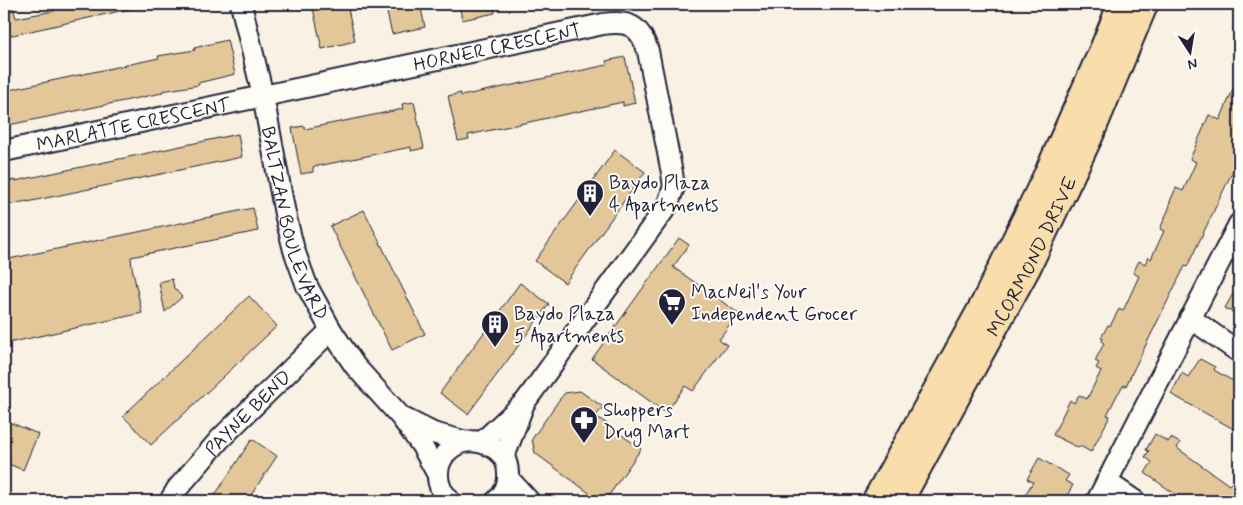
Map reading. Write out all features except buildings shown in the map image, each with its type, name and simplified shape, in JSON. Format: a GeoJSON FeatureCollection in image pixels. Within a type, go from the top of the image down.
{"type":"FeatureCollection","features":[{"type":"Feature","properties":{"kind":"main road","name":"MCORMOND DRIVE"},"geometry":{"type":"LineString","coordinates":[[875,501],[984,303],[1047,174],[1121,4]]}},
{"type":"Feature","properties":{"kind":"main road","name":"MCORMOND DRIVE"},"geometry":{"type":"LineString","coordinates":[[900,501],[1028,267],[1091,134],[1145,4]]}},
{"type":"Feature","properties":{"kind":"street","name":"BALTZAN BOULEVARD"},"geometry":{"type":"LineString","coordinates":[[241,4],[294,250],[307,286],[331,330],[355,366],[401,417],[422,446],[442,492]]}},
{"type":"Feature","properties":{"kind":"street","name":"HORNER CRESCENT"},"geometry":{"type":"LineString","coordinates":[[262,96],[616,22],[630,24],[643,36],[648,51],[672,173],[674,186],[672,193],[667,206],[656,223],[525,402],[504,457]]}},
{"type":"Feature","properties":{"kind":"street","name":"MARLATTE CRESCENT"},"geometry":{"type":"LineString","coordinates":[[4,151],[262,96]]}},
{"type":"Feature","properties":{"kind":"street"},"geometry":{"type":"LineString","coordinates":[[1097,501],[1239,224]]}},
{"type":"Feature","properties":{"kind":"street"},"geometry":{"type":"LineString","coordinates":[[1190,318],[1239,352]]}},
{"type":"Feature","properties":{"kind":"street","name":"PAYNE BEND"},"geometry":{"type":"LineString","coordinates":[[170,501],[177,489],[220,439],[331,330]]}},
{"type":"Feature","properties":{"kind":"street","name":"HORNER CRESCENT"},"geometry":{"type":"LineString","coordinates":[[442,492],[440,464],[445,454],[453,446],[473,442],[525,402]]}},
{"type":"Feature","properties":{"kind":"street","name":"BALTZAN BOULEVARD"},"geometry":{"type":"LineString","coordinates":[[401,417],[433,433],[497,449],[504,457]]}},
{"type":"Feature","properties":{"kind":"street"},"geometry":{"type":"LineString","coordinates":[[496,501],[506,489],[508,478],[508,467],[504,457]]}},
{"type":"Feature","properties":{"kind":"street"},"geometry":{"type":"LineString","coordinates":[[508,478],[528,501]]}},
{"type":"Feature","properties":{"kind":"street"},"geometry":{"type":"LineString","coordinates":[[1107,482],[1135,501]]}},
{"type":"Feature","properties":{"kind":"place","name":"Baydo Plaza 4 Apartments"},"geometry":{"type":"Point","coordinates":[590,217]}},
{"type":"Feature","properties":{"kind":"place","name":"MacNeil's Your Independent Grocer"},"geometry":{"type":"Point","coordinates":[672,326]}},
{"type":"Feature","properties":{"kind":"place","name":"Baydo Plaza 5 Apartments"},"geometry":{"type":"Point","coordinates":[495,348]}},
{"type":"Feature","properties":{"kind":"place","name":"Shoppers Drug Mart"},"geometry":{"type":"Point","coordinates":[584,444]}}]}
